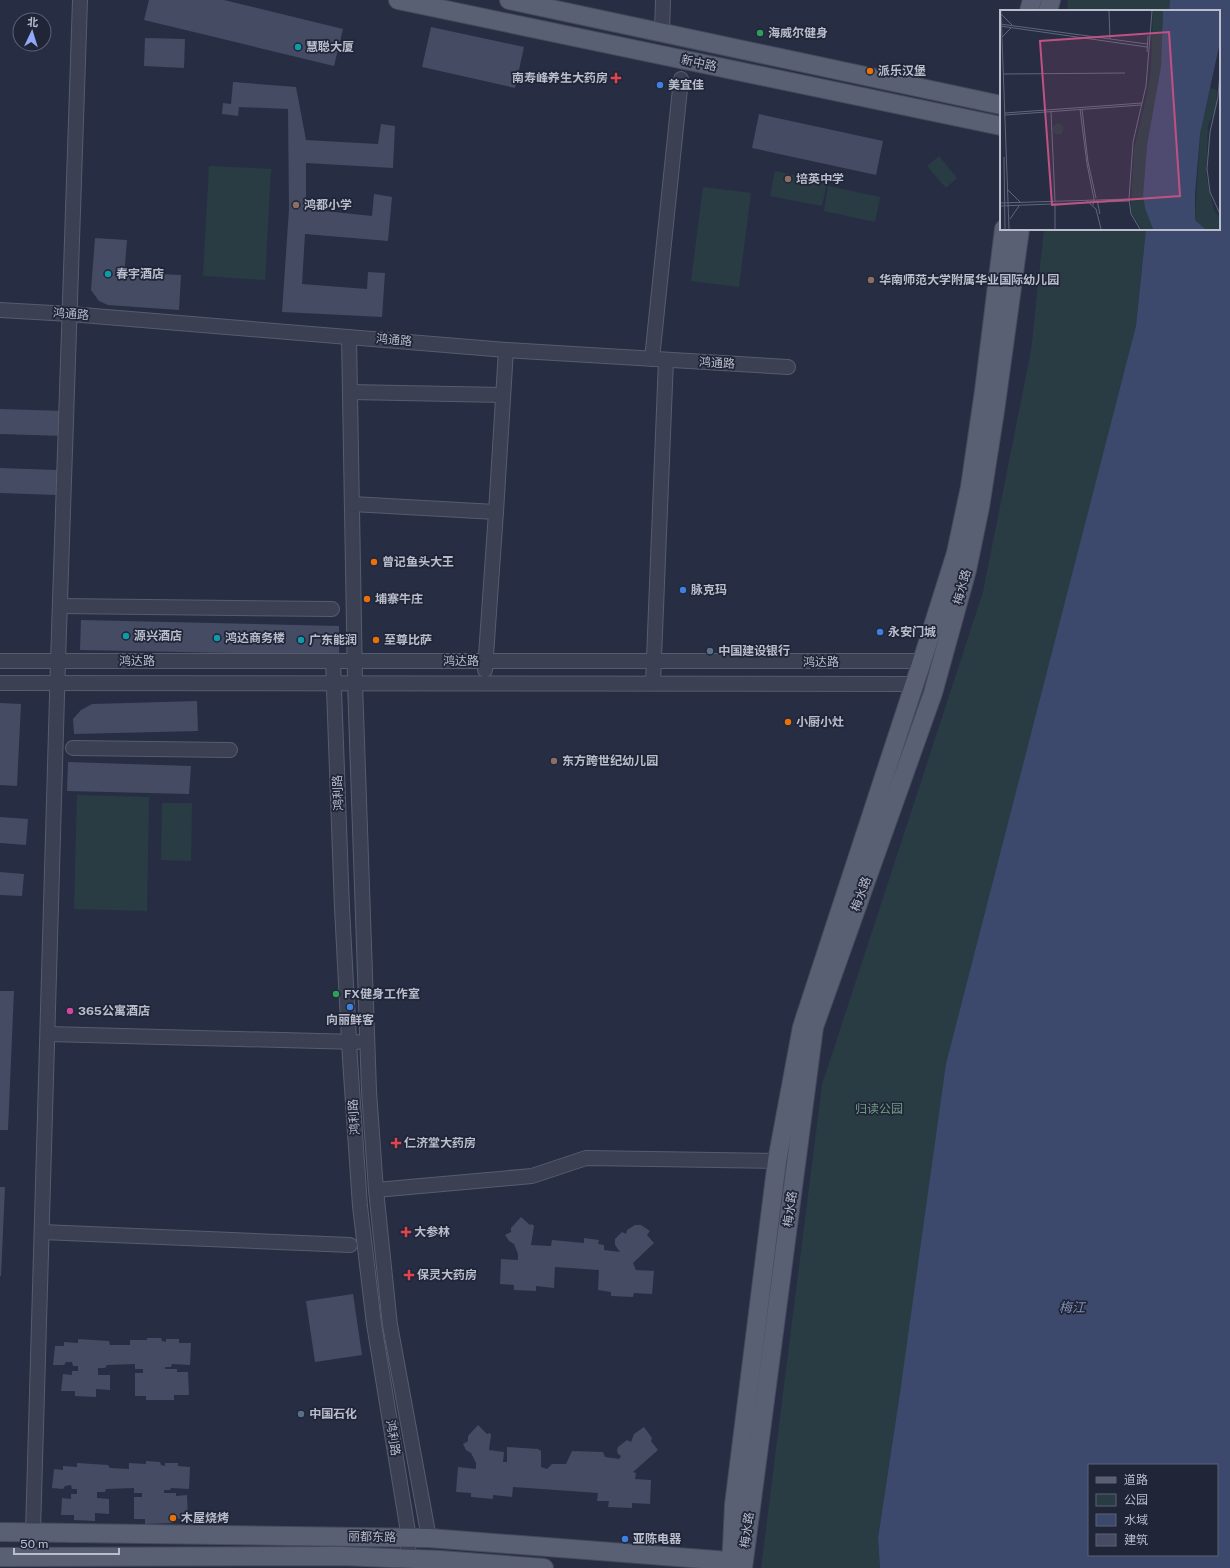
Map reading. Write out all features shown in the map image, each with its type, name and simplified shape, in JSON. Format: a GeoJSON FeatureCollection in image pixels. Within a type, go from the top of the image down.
{"type":"FeatureCollection","features":[{"type":"Feature","properties":{"kind":"main road","name":"新中路"},"geometry":{"type":"LineString","coordinates":[[398,0],[1000,126]]}},
{"type":"Feature","properties":{"kind":"main road","name":"新中路"},"geometry":{"type":"LineString","coordinates":[[509,0],[1000,105]]}},
{"type":"Feature","properties":{"kind":"main road"},"geometry":{"type":"LineString","coordinates":[[1029,10],[1032,0]]}},
{"type":"Feature","properties":{"kind":"main road"},"geometry":{"type":"LineString","coordinates":[[1048,10],[1050,0]]}},
{"type":"Feature","properties":{"kind":"main road","name":"梅水路"},"geometry":{"type":"LineString","coordinates":[[737,1565],[734,1505],[777,1160],[802,1027],[915,684],[956,553],[970,487],[984,391],[1004,230]]}},
{"type":"Feature","properties":{"kind":"main road","name":"梅水路"},"geometry":{"type":"LineString","coordinates":[[737,1565],[814,1027],[933,693],[967,570],[980,507],[995,411],[1020,230]]}},
{"type":"Feature","properties":{"kind":"main road","name":"丽都东路"},"geometry":{"type":"LineString","coordinates":[[0,1532],[429,1538],[737,1565]]}},
{"type":"Feature","properties":{"kind":"main road"},"geometry":{"type":"LineString","coordinates":[[429,1538],[440,1564]]}},
{"type":"Feature","properties":{"kind":"main road"},"geometry":{"type":"LineString","coordinates":[[342,1556],[357,1568]]}},
{"type":"Feature","properties":{"kind":"main road","name":"丽都东路"},"geometry":{"type":"LineString","coordinates":[[0,1557],[31,1562],[342,1556],[406,1563],[544,1568]]}},
{"type":"Feature","properties":{"kind":"street"},"geometry":{"type":"LineString","coordinates":[[33,1532],[57,683],[80,0]]}},
{"type":"Feature","properties":{"kind":"street"},"geometry":{"type":"LineString","coordinates":[[662,32],[663,0]]}},
{"type":"Feature","properties":{"kind":"street"},"geometry":{"type":"LineString","coordinates":[[652,359],[681,79]]}},
{"type":"Feature","properties":{"kind":"street","name":"鸿通路"},"geometry":{"type":"LineString","coordinates":[[0,310],[70,314],[506,350],[788,366]]}},
{"type":"Feature","properties":{"kind":"street","name":"鸿利路"},"geometry":{"type":"LineString","coordinates":[[349,337],[355,683],[367,1042],[376,1190],[390,1325],[429,1538]]}},
{"type":"Feature","properties":{"kind":"street"},"geometry":{"type":"LineString","coordinates":[[484,683],[506,350]]}},
{"type":"Feature","properties":{"kind":"street"},"geometry":{"type":"LineString","coordinates":[[653,683],[666,360]]}},
{"type":"Feature","properties":{"kind":"street"},"geometry":{"type":"LineString","coordinates":[[350,392],[503,395]]}},
{"type":"Feature","properties":{"kind":"street"},"geometry":{"type":"LineString","coordinates":[[352,504],[496,512]]}},
{"type":"Feature","properties":{"kind":"street"},"geometry":{"type":"LineString","coordinates":[[60,606],[332,609]]}},
{"type":"Feature","properties":{"kind":"street","name":"鸿达路"},"geometry":{"type":"LineString","coordinates":[[0,661],[922,661]]}},
{"type":"Feature","properties":{"kind":"street","name":"鸿利路"},"geometry":{"type":"LineString","coordinates":[[334,661],[342,908],[360,1206],[374,1324],[409,1538],[406,1563]]}},
{"type":"Feature","properties":{"kind":"street","name":"鸿达路"},"geometry":{"type":"LineString","coordinates":[[0,683],[915,684]]}},
{"type":"Feature","properties":{"kind":"street"},"geometry":{"type":"LineString","coordinates":[[73,748],[230,750]]}},
{"type":"Feature","properties":{"kind":"street"},"geometry":{"type":"LineString","coordinates":[[48,1034],[367,1042]]}},
{"type":"Feature","properties":{"kind":"street"},"geometry":{"type":"LineString","coordinates":[[376,1190],[532,1176],[586,1158],[777,1160]]}},
{"type":"Feature","properties":{"kind":"street"},"geometry":{"type":"LineString","coordinates":[[42,1232],[350,1245]]}},
{"type":"Feature","properties":{"kind":"green space"},"geometry":{"type":"Polygon","coordinates":[[[1068,0],[1170,0],[1169,10],[1067,10],[1068,0]]]}},
{"type":"Feature","properties":{"kind":"green space"},"geometry":{"type":"Polygon","coordinates":[[[939,156],[957,178],[946,188],[927,166],[939,156]]]}},
{"type":"Feature","properties":{"kind":"green space"},"geometry":{"type":"Polygon","coordinates":[[[209,166],[271,169],[265,280],[203,276],[209,166]]]}},
{"type":"Feature","properties":{"kind":"green space"},"geometry":{"type":"Polygon","coordinates":[[[775,171],[827,182],[822,206],[770,196],[775,171]]]}},
{"type":"Feature","properties":{"kind":"green space"},"geometry":{"type":"Polygon","coordinates":[[[828,186],[880,197],[875,222],[824,211],[828,186]]]}},
{"type":"Feature","properties":{"kind":"green space"},"geometry":{"type":"Polygon","coordinates":[[[703,187],[751,193],[739,287],[691,281],[703,187]]]}},
{"type":"Feature","properties":{"kind":"green space","name":"归读公园"},"geometry":{"type":"Polygon","coordinates":[[[1044,230],[1146,230],[1136,326],[901,1386],[878,1537],[880,1568],[761,1568],[822,1085],[983,592],[1031,351],[1044,230]]]}},
{"type":"Feature","properties":{"kind":"green space"},"geometry":{"type":"Polygon","coordinates":[[[77,795],[149,797],[147,911],[74,909],[77,795]]]}},
{"type":"Feature","properties":{"kind":"green space"},"geometry":{"type":"Polygon","coordinates":[[[162,803],[192,803],[191,861],[161,860],[162,803]]]}},
{"type":"Feature","properties":{"kind":"water","name":"梅江"},"geometry":{"type":"Polygon","coordinates":[[[1170,0],[1230,0],[1230,1568],[880,1568],[878,1538],[946,1064],[1136,326],[1146,230],[1220,230],[1220,10],[1169,10],[1170,0]]]}},
{"type":"Feature","properties":{"kind":"building","name":"慧聪大厦"},"geometry":{"type":"Polygon","coordinates":[[[149,0],[224,0],[343,29],[334,66],[144,20],[149,0]]]}},
{"type":"Feature","properties":{"kind":"building"},"geometry":{"type":"Polygon","coordinates":[[[431,27],[524,47],[515,88],[422,67],[431,27]]]}},
{"type":"Feature","properties":{"kind":"building"},"geometry":{"type":"Polygon","coordinates":[[[145,38],[185,39],[184,68],[144,66],[145,38]]]}},
{"type":"Feature","properties":{"kind":"building"},"geometry":{"type":"Polygon","coordinates":[[[233,82],[296,87],[306,140],[378,144],[381,124],[395,126],[393,168],[306,163],[306,209],[372,216],[374,194],[392,197],[388,241],[305,234],[302,284],[367,289],[368,272],[385,273],[382,317],[282,312],[289,209],[288,109],[239,107],[238,116],[222,114],[223,103],[231,104],[233,82]]]}},
{"type":"Feature","properties":{"kind":"building"},"geometry":{"type":"Polygon","coordinates":[[[759,114],[883,141],[876,175],[752,148],[759,114]]]}},
{"type":"Feature","properties":{"kind":"building","name":"春宇酒店"},"geometry":{"type":"Polygon","coordinates":[[[95,238],[127,240],[124,276],[157,279],[157,274],[181,275],[179,310],[108,305],[99,301],[91,290],[95,238]]]}},
{"type":"Feature","properties":{"kind":"building"},"geometry":{"type":"Polygon","coordinates":[[[0,409],[65,411],[64,436],[0,434],[0,409]]]}},
{"type":"Feature","properties":{"kind":"building"},"geometry":{"type":"Polygon","coordinates":[[[0,468],[57,470],[57,495],[0,493],[0,468]]]}},
{"type":"Feature","properties":{"kind":"building"},"geometry":{"type":"Polygon","coordinates":[[[81,620],[339,626],[339,655],[80,650],[81,620]]]}},
{"type":"Feature","properties":{"kind":"building"},"geometry":{"type":"Polygon","coordinates":[[[197,701],[198,731],[74,734],[73,719],[81,710],[92,704],[197,701]]]}},
{"type":"Feature","properties":{"kind":"building"},"geometry":{"type":"Polygon","coordinates":[[[0,703],[21,704],[17,786],[0,785],[0,703]]]}},
{"type":"Feature","properties":{"kind":"building"},"geometry":{"type":"Polygon","coordinates":[[[68,762],[191,766],[189,794],[67,791],[68,762]]]}},
{"type":"Feature","properties":{"kind":"building"},"geometry":{"type":"Polygon","coordinates":[[[0,817],[28,819],[26,845],[0,843],[0,817]]]}},
{"type":"Feature","properties":{"kind":"building"},"geometry":{"type":"Polygon","coordinates":[[[0,872],[24,874],[22,896],[0,895],[0,872]]]}},
{"type":"Feature","properties":{"kind":"building"},"geometry":{"type":"Polygon","coordinates":[[[0,991],[14,991],[8,1130],[0,1130],[0,991]]]}},
{"type":"Feature","properties":{"kind":"building"},"geometry":{"type":"Polygon","coordinates":[[[0,1187],[5,1187],[1,1276],[0,1276],[0,1187]]]}},
{"type":"Feature","properties":{"kind":"building"},"geometry":{"type":"Polygon","coordinates":[[[521,1217],[530,1225],[532,1224],[534,1226],[531,1245],[551,1246],[552,1240],[584,1243],[584,1238],[599,1240],[598,1244],[604,1245],[604,1250],[620,1252],[615,1245],[615,1239],[622,1232],[626,1234],[627,1230],[635,1225],[641,1225],[650,1231],[647,1235],[654,1243],[633,1263],[636,1270],[654,1271],[652,1294],[634,1293],[633,1297],[611,1296],[611,1292],[598,1290],[599,1270],[555,1267],[554,1288],[536,1286],[536,1291],[514,1290],[514,1285],[500,1284],[501,1259],[518,1260],[518,1254],[514,1244],[509,1241],[505,1235],[511,1232],[511,1228],[521,1217]]]}},
{"type":"Feature","properties":{"kind":"building"},"geometry":{"type":"Polygon","coordinates":[[[353,1294],[362,1355],[315,1362],[306,1301],[353,1294]]]}},
{"type":"Feature","properties":{"kind":"building"},"geometry":{"type":"Polygon","coordinates":[[[147,1338],[161,1338],[162,1341],[166,1342],[166,1339],[179,1339],[179,1343],[191,1343],[190,1365],[172,1364],[171,1367],[165,1367],[165,1369],[177,1369],[177,1372],[188,1372],[189,1395],[174,1395],[174,1400],[146,1400],[146,1396],[135,1396],[135,1373],[143,1373],[143,1369],[135,1369],[135,1364],[107,1365],[105,1368],[98,1368],[98,1375],[110,1375],[110,1390],[96,1389],[96,1397],[75,1396],[75,1391],[61,1391],[63,1374],[72,1375],[72,1371],[78,1371],[78,1366],[73,1366],[72,1362],[66,1362],[64,1365],[53,1365],[55,1346],[64,1346],[64,1342],[78,1343],[78,1339],[109,1341],[110,1345],[130,1345],[130,1340],[147,1340],[147,1338]]]}},
{"type":"Feature","properties":{"kind":"building"},"geometry":{"type":"Polygon","coordinates":[[[478,1425],[487,1434],[490,1433],[491,1435],[489,1450],[504,1452],[503,1462],[507,1462],[507,1447],[538,1449],[541,1451],[541,1467],[547,1469],[552,1464],[566,1464],[572,1451],[603,1452],[605,1457],[619,1459],[621,1456],[617,1451],[618,1447],[627,1440],[631,1442],[634,1434],[644,1427],[652,1438],[651,1441],[658,1450],[633,1472],[636,1473],[635,1479],[651,1480],[650,1504],[632,1503],[632,1508],[608,1507],[609,1501],[597,1501],[598,1493],[513,1487],[512,1497],[493,1495],[493,1499],[471,1497],[471,1493],[456,1492],[458,1467],[476,1469],[476,1463],[471,1453],[466,1450],[463,1444],[468,1441],[468,1436],[478,1425]]]}},
{"type":"Feature","properties":{"kind":"building"},"geometry":{"type":"Polygon","coordinates":[[[146,1461],[160,1462],[161,1465],[165,1466],[165,1463],[178,1463],[178,1466],[190,1467],[189,1489],[171,1488],[170,1490],[164,1490],[164,1493],[176,1493],[176,1496],[187,1495],[188,1518],[173,1519],[173,1523],[145,1524],[145,1519],[134,1519],[134,1497],[142,1497],[142,1493],[134,1493],[134,1488],[106,1489],[105,1492],[97,1492],[97,1498],[109,1499],[109,1514],[95,1513],[95,1521],[74,1520],[74,1515],[61,1515],[62,1498],[71,1499],[71,1494],[77,1494],[77,1489],[72,1489],[71,1485],[65,1486],[63,1489],[52,1488],[54,1469],[63,1470],[63,1466],[77,1467],[77,1463],[108,1465],[110,1468],[129,1469],[129,1463],[146,1464],[146,1461]]]}},
{"type":"Feature","properties":{"kind":"place","name":"海威尔健身"},"geometry":{"type":"Point","coordinates":[760,33]}},
{"type":"Feature","properties":{"kind":"place","name":"慧聪大厦"},"geometry":{"type":"Point","coordinates":[298,47]}},
{"type":"Feature","properties":{"kind":"place","name":"派乐汉堡"},"geometry":{"type":"Point","coordinates":[870,71]}},
{"type":"Feature","properties":{"kind":"place","name":"南寿峰养生大药房"},"geometry":{"type":"Point","coordinates":[616,78]}},
{"type":"Feature","properties":{"kind":"place","name":"美宜佳"},"geometry":{"type":"Point","coordinates":[660,85]}},
{"type":"Feature","properties":{"kind":"place","name":"培英中学"},"geometry":{"type":"Point","coordinates":[788,179]}},
{"type":"Feature","properties":{"kind":"place","name":"鸿都小学"},"geometry":{"type":"Point","coordinates":[296,205]}},
{"type":"Feature","properties":{"kind":"place","name":"春宇酒店"},"geometry":{"type":"Point","coordinates":[108,274]}},
{"type":"Feature","properties":{"kind":"place","name":"华南师范大学附属华业国际幼儿园"},"geometry":{"type":"Point","coordinates":[871,280]}},
{"type":"Feature","properties":{"kind":"place","name":"曾记鱼头大王"},"geometry":{"type":"Point","coordinates":[374,562]}},
{"type":"Feature","properties":{"kind":"place","name":"脉克玛"},"geometry":{"type":"Point","coordinates":[683,590]}},
{"type":"Feature","properties":{"kind":"place","name":"埔寨牛庄"},"geometry":{"type":"Point","coordinates":[367,599]}},
{"type":"Feature","properties":{"kind":"place","name":"永安门城"},"geometry":{"type":"Point","coordinates":[880,632]}},
{"type":"Feature","properties":{"kind":"place","name":"源兴酒店"},"geometry":{"type":"Point","coordinates":[126,636]}},
{"type":"Feature","properties":{"kind":"place","name":"鸿达商务楼"},"geometry":{"type":"Point","coordinates":[217,638]}},
{"type":"Feature","properties":{"kind":"place","name":"广东能润"},"geometry":{"type":"Point","coordinates":[301,640]}},
{"type":"Feature","properties":{"kind":"place","name":"至尊比萨"},"geometry":{"type":"Point","coordinates":[376,640]}},
{"type":"Feature","properties":{"kind":"place","name":"中国建设银行"},"geometry":{"type":"Point","coordinates":[710,651]}},
{"type":"Feature","properties":{"kind":"place","name":"小厨小灶"},"geometry":{"type":"Point","coordinates":[788,722]}},
{"type":"Feature","properties":{"kind":"place","name":"东方跨世纪幼儿园"},"geometry":{"type":"Point","coordinates":[554,761]}},
{"type":"Feature","properties":{"kind":"place","name":"FX健身工作室"},"geometry":{"type":"Point","coordinates":[336,994]}},
{"type":"Feature","properties":{"kind":"place","name":"向丽鲜客"},"geometry":{"type":"Point","coordinates":[350,1007]}},
{"type":"Feature","properties":{"kind":"place","name":"365公寓酒店"},"geometry":{"type":"Point","coordinates":[70,1011]}},
{"type":"Feature","properties":{"kind":"place","name":"仁济堂大药房"},"geometry":{"type":"Point","coordinates":[396,1143]}},
{"type":"Feature","properties":{"kind":"place","name":"大参林"},"geometry":{"type":"Point","coordinates":[406,1232]}},
{"type":"Feature","properties":{"kind":"place","name":"保灵大药房"},"geometry":{"type":"Point","coordinates":[409,1275]}},
{"type":"Feature","properties":{"kind":"place","name":"中国石化"},"geometry":{"type":"Point","coordinates":[301,1414]}},
{"type":"Feature","properties":{"kind":"place","name":"木屋烧烤"},"geometry":{"type":"Point","coordinates":[173,1518]}},
{"type":"Feature","properties":{"kind":"place","name":"亚陈电器"},"geometry":{"type":"Point","coordinates":[625,1539]}}]}
